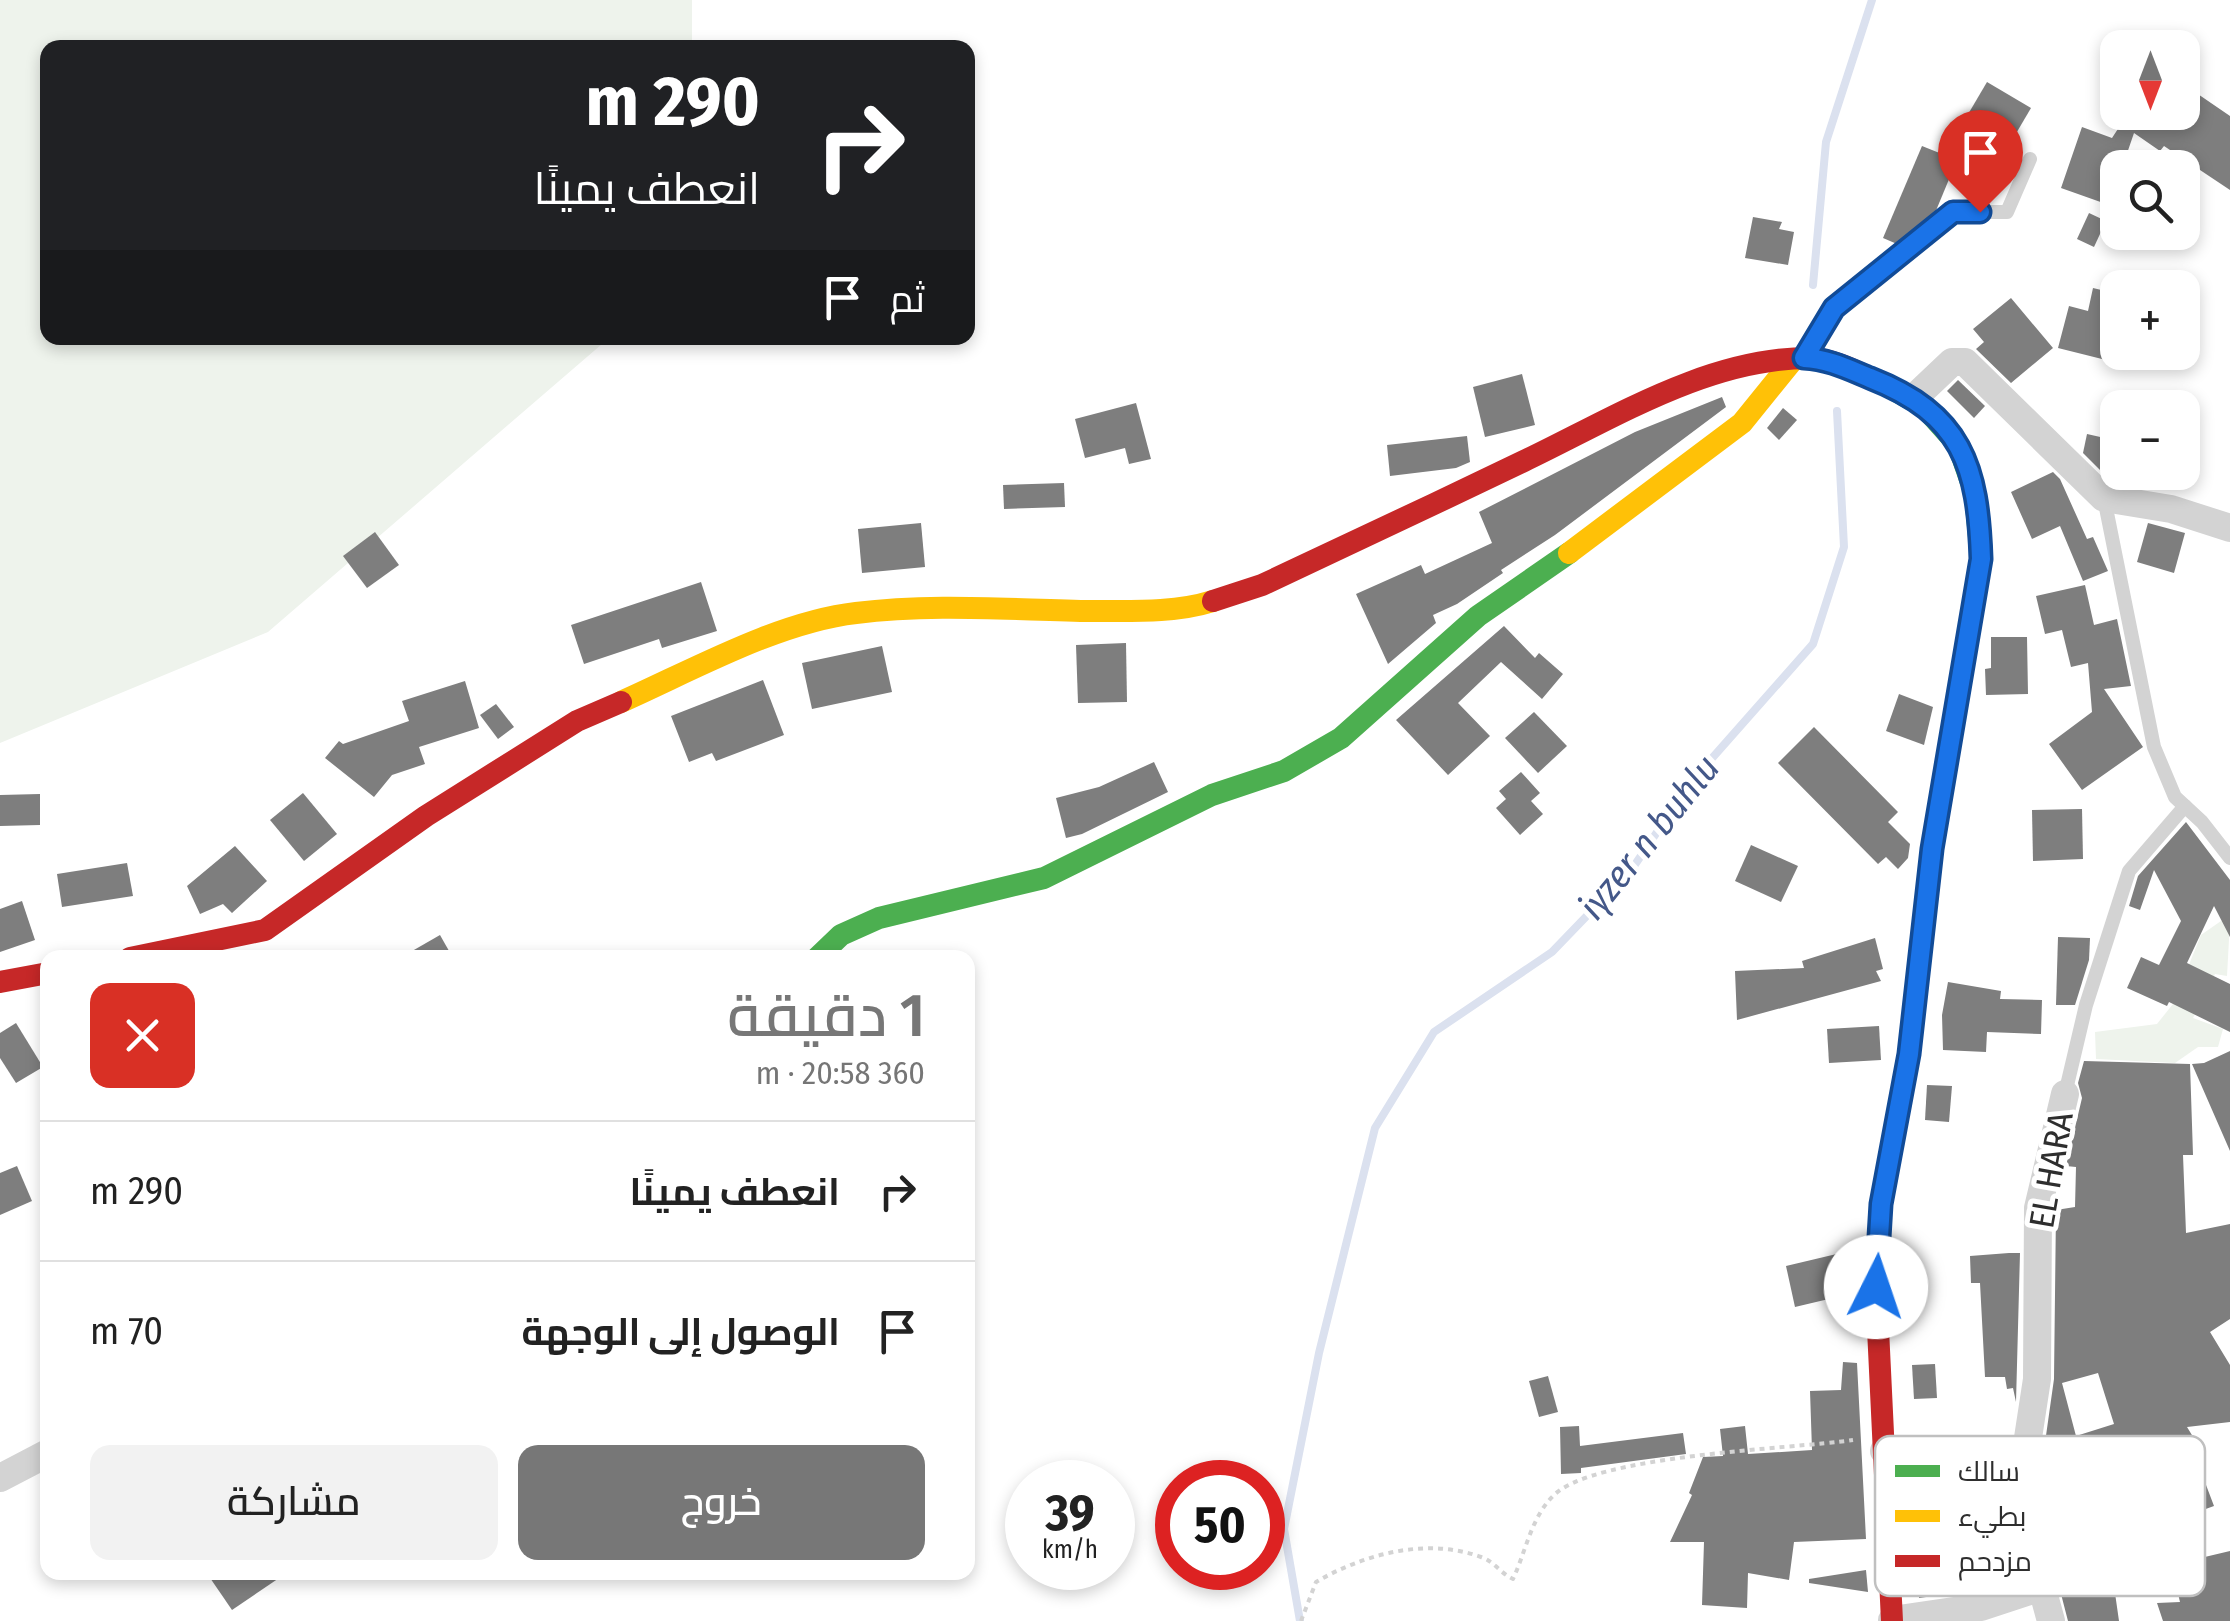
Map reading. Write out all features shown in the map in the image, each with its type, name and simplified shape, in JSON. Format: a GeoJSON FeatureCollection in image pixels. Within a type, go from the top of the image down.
{"type":"FeatureCollection","features":[{"type":"Feature","properties":{"kind":"main road"},"geometry":{"type":"LineString","coordinates":[[825,950],[841,934],[878,918],[1044,878],[1212,795],[1284,770],[1340,738],[1478,616],[1519,590],[1742,424],[1807,359]]}},
{"type":"Feature","properties":{"kind":"main road"},"geometry":{"type":"LineString","coordinates":[[169,950],[265,930],[426,816],[577,721],[771,636],[852,613],[911,609],[1132,611],[1197,606],[1262,585],[1691,382],[1807,359],[1910,394],[1940,418],[1958,445],[1980,512],[1981,559],[1932,849],[1909,1054],[1881,1204],[1876,1287],[1883,1436]]}},
{"type":"Feature","properties":{"kind":"main road"},"geometry":{"type":"LineString","coordinates":[[0,982],[40,974]]}},
{"type":"Feature","properties":{"kind":"street"},"geometry":{"type":"LineString","coordinates":[[1910,394],[1952,362],[1966,362],[2104,498],[2172,510],[2230,528]]}},
{"type":"Feature","properties":{"kind":"street","name":"EL HARA"},"geometry":{"type":"LineString","coordinates":[[2028,1436],[2037,1380],[2038,1208],[2064,1094]]}},
{"type":"Feature","properties":{"kind":"street"},"geometry":{"type":"LineString","coordinates":[[0,1478],[40,1457]]}},
{"type":"Feature","properties":{"kind":"street"},"geometry":{"type":"LineString","coordinates":[[1892,1620],[1981,1607],[2015,1596]]}},
{"type":"Feature","properties":{"kind":"street","name":"EL HARA"},"geometry":{"type":"LineString","coordinates":[[2044,1596],[2051,1621]]}},
{"type":"Feature","properties":{"kind":"lane"},"geometry":{"type":"LineString","coordinates":[[1807,359],[1834,308],[1953,212],[2006,212],[2030,159]]}},
{"type":"Feature","properties":{"kind":"lane"},"geometry":{"type":"LineString","coordinates":[[2104,498],[2154,747],[2175,797],[2230,858]]}},
{"type":"Feature","properties":{"kind":"lane","name":"EL HARA"},"geometry":{"type":"LineString","coordinates":[[2064,1094],[2086,1005],[2129,871],[2185,806]]}},
{"type":"Feature","properties":{"kind":"path"},"geometry":{"type":"LineString","coordinates":[[1301,1621],[1316,1582],[1385,1551],[1476,1555],[1493,1562],[1501,1573],[1513,1578],[1534,1523],[1554,1494],[1582,1477],[1728,1452],[1875,1443]]}},
{"type":"Feature","properties":{"kind":"shaded area"},"geometry":{"type":"Polygon","coordinates":[[[0,0],[692,0],[692,40],[40,40],[40,345],[601,345],[268,632],[0,743],[0,0]]]}},
{"type":"Feature","properties":{"kind":"shaded area"},"geometry":{"type":"Polygon","coordinates":[[[2221,921],[2230,921],[2227,976],[2215,974],[2193,1018],[2223,1029],[2218,1047],[2198,1047],[2175,1063],[2096,1059],[2095,1032],[2157,1024],[2173,1004],[2201,935],[2221,921]]]}},
{"type":"Feature","properties":{"kind":"building"},"geometry":{"type":"Polygon","coordinates":[[[1987,82],[2031,108],[2011,142],[1967,116],[1987,82]]]}},
{"type":"Feature","properties":{"kind":"building"},"geometry":{"type":"Polygon","coordinates":[[[2200,95],[2230,116],[2230,190],[2200,170],[2200,150],[2170,150],[2164,146],[2159,150],[2134,133],[2128,150],[2100,150],[2100,202],[2061,188],[2082,127],[2112,138],[2117,130],[2200,130],[2200,95]]]}},
{"type":"Feature","properties":{"kind":"building"},"geometry":{"type":"Polygon","coordinates":[[[1922,146],[1957,160],[1935,213],[1897,244],[1883,238],[1922,146]]]}},
{"type":"Feature","properties":{"kind":"building"},"geometry":{"type":"Polygon","coordinates":[[[2089,213],[2100,218],[2100,234],[2094,247],[2077,239],[2089,213]]]}},
{"type":"Feature","properties":{"kind":"building"},"geometry":{"type":"Polygon","coordinates":[[[1753,217],[1782,222],[1779,229],[1794,232],[1788,265],[1745,258],[1753,217]]]}},
{"type":"Feature","properties":{"kind":"building"},"geometry":{"type":"Polygon","coordinates":[[[2093,288],[2100,290],[2100,358],[2058,348],[2069,306],[2088,311],[2093,288]]]}},
{"type":"Feature","properties":{"kind":"building"},"geometry":{"type":"Polygon","coordinates":[[[2011,298],[2053,348],[2011,383],[1976,349],[1984,342],[1973,329],[2011,298]]]}},
{"type":"Feature","properties":{"kind":"building"},"geometry":{"type":"Polygon","coordinates":[[[1522,374],[1535,425],[1485,437],[1473,387],[1522,374]]]}},
{"type":"Feature","properties":{"kind":"building"},"geometry":{"type":"Polygon","coordinates":[[[1958,380],[1985,406],[1974,418],[1947,391],[1958,380]]]}},
{"type":"Feature","properties":{"kind":"building"},"geometry":{"type":"Polygon","coordinates":[[[1722,397],[1726,407],[1555,535],[1501,570],[1503,573],[1433,615],[1436,623],[1388,664],[1356,594],[1421,565],[1425,574],[1492,543],[1479,512],[1635,432],[1722,397]]]}},
{"type":"Feature","properties":{"kind":"building"},"geometry":{"type":"Polygon","coordinates":[[[1136,403],[1151,459],[1129,464],[1125,448],[1085,458],[1075,419],[1136,403]]]}},
{"type":"Feature","properties":{"kind":"building"},"geometry":{"type":"Polygon","coordinates":[[[1783,408],[1797,420],[1779,440],[1767,428],[1783,408]]]}},
{"type":"Feature","properties":{"kind":"building"},"geometry":{"type":"Polygon","coordinates":[[[2087,434],[2100,437],[2100,470],[2083,453],[2087,434]]]}},
{"type":"Feature","properties":{"kind":"building"},"geometry":{"type":"Polygon","coordinates":[[[1467,436],[1470,462],[1456,468],[1390,476],[1387,445],[1467,436]]]}},
{"type":"Feature","properties":{"kind":"building"},"geometry":{"type":"Polygon","coordinates":[[[2053,472],[2060,479],[2087,539],[2093,537],[2108,571],[2083,581],[2060,526],[2032,539],[2011,492],[2053,472]]]}},
{"type":"Feature","properties":{"kind":"building"},"geometry":{"type":"Polygon","coordinates":[[[1064,483],[1065,507],[1004,509],[1003,485],[1064,483]]]}},
{"type":"Feature","properties":{"kind":"building"},"geometry":{"type":"Polygon","coordinates":[[[921,523],[925,567],[862,573],[858,529],[921,523]]]}},
{"type":"Feature","properties":{"kind":"building"},"geometry":{"type":"Polygon","coordinates":[[[2148,523],[2185,533],[2174,573],[2137,562],[2148,523]]]}},
{"type":"Feature","properties":{"kind":"building"},"geometry":{"type":"Polygon","coordinates":[[[375,532],[399,565],[367,588],[343,556],[375,532]]]}},
{"type":"Feature","properties":{"kind":"building"},"geometry":{"type":"Polygon","coordinates":[[[701,582],[717,631],[662,648],[659,639],[584,664],[571,625],[701,582]]]}},
{"type":"Feature","properties":{"kind":"building"},"geometry":{"type":"Polygon","coordinates":[[[2085,585],[2094,625],[2117,619],[2131,686],[2104,689],[2143,747],[2082,790],[2049,744],[2092,712],[2088,663],[2071,667],[2062,630],[2045,634],[2036,596],[2085,585]]]}},
{"type":"Feature","properties":{"kind":"building"},"geometry":{"type":"Polygon","coordinates":[[[1504,626],[1535,658],[1539,653],[1563,674],[1542,699],[1501,662],[1458,703],[1490,736],[1448,775],[1396,720],[1504,626]]]}},
{"type":"Feature","properties":{"kind":"building"},"geometry":{"type":"Polygon","coordinates":[[[1991,637],[2027,637],[2028,694],[1986,695],[1985,669],[1991,668],[1991,637]]]}},
{"type":"Feature","properties":{"kind":"building"},"geometry":{"type":"Polygon","coordinates":[[[1126,643],[1127,702],[1078,703],[1076,645],[1126,643]]]}},
{"type":"Feature","properties":{"kind":"building"},"geometry":{"type":"Polygon","coordinates":[[[882,646],[892,692],[812,709],[802,663],[882,646]]]}},
{"type":"Feature","properties":{"kind":"building"},"geometry":{"type":"Polygon","coordinates":[[[763,680],[784,735],[716,761],[712,753],[689,762],[671,716],[763,680]]]}},
{"type":"Feature","properties":{"kind":"building"},"geometry":{"type":"Polygon","coordinates":[[[465,681],[479,728],[419,747],[425,764],[392,775],[374,797],[325,758],[339,741],[343,744],[409,721],[402,701],[465,681]]]}},
{"type":"Feature","properties":{"kind":"building"},"geometry":{"type":"Polygon","coordinates":[[[1899,694],[1933,707],[1924,745],[1886,731],[1899,694]]]}},
{"type":"Feature","properties":{"kind":"building"},"geometry":{"type":"Polygon","coordinates":[[[496,704],[514,727],[498,739],[480,715],[496,704]]]}},
{"type":"Feature","properties":{"kind":"building"},"geometry":{"type":"Polygon","coordinates":[[[1534,712],[1567,746],[1538,773],[1505,738],[1534,712]]]}},
{"type":"Feature","properties":{"kind":"building"},"geometry":{"type":"Polygon","coordinates":[[[1814,727],[1898,812],[1888,822],[1910,844],[1908,858],[1898,869],[1886,857],[1878,864],[1778,763],[1814,727]]]}},
{"type":"Feature","properties":{"kind":"building"},"geometry":{"type":"Polygon","coordinates":[[[1154,762],[1168,792],[1066,838],[1056,798],[1099,787],[1154,762]]]}},
{"type":"Feature","properties":{"kind":"building"},"geometry":{"type":"Polygon","coordinates":[[[1521,772],[1540,793],[1531,801],[1543,814],[1520,835],[1496,808],[1506,799],[1499,791],[1521,772]]]}},
{"type":"Feature","properties":{"kind":"building"},"geometry":{"type":"Polygon","coordinates":[[[303,793],[337,834],[304,861],[270,820],[303,793]]]}},
{"type":"Feature","properties":{"kind":"building"},"geometry":{"type":"Polygon","coordinates":[[[40,794],[40,825],[0,826],[0,795],[40,794]]]}},
{"type":"Feature","properties":{"kind":"building"},"geometry":{"type":"Polygon","coordinates":[[[2082,809],[2083,859],[2033,861],[2032,810],[2082,809]]]}},
{"type":"Feature","properties":{"kind":"building"},"geometry":{"type":"Polygon","coordinates":[[[2186,822],[2230,880],[2230,937],[2214,906],[2187,963],[2230,984],[2230,1032],[2169,1002],[2167,1006],[2127,988],[2141,957],[2159,965],[2181,921],[2154,870],[2140,910],[2129,906],[2138,876],[2186,822]]]}},
{"type":"Feature","properties":{"kind":"building"},"geometry":{"type":"Polygon","coordinates":[[[1751,845],[1798,866],[1781,902],[1735,881],[1751,845]]]}},
{"type":"Feature","properties":{"kind":"building"},"geometry":{"type":"Polygon","coordinates":[[[235,846],[267,881],[232,913],[223,904],[200,914],[187,886],[235,846]]]}},
{"type":"Feature","properties":{"kind":"building"},"geometry":{"type":"Polygon","coordinates":[[[127,863],[133,896],[62,907],[57,874],[127,863]]]}},
{"type":"Feature","properties":{"kind":"building"},"geometry":{"type":"Polygon","coordinates":[[[22,901],[35,940],[0,952],[0,909],[22,901]]]}},
{"type":"Feature","properties":{"kind":"building"},"geometry":{"type":"Polygon","coordinates":[[[440,935],[448,950],[414,950],[440,935]]]}},
{"type":"Feature","properties":{"kind":"building"},"geometry":{"type":"Polygon","coordinates":[[[2058,937],[2090,938],[2089,960],[2075,1005],[2056,1005],[2058,937]]]}},
{"type":"Feature","properties":{"kind":"building"},"geometry":{"type":"Polygon","coordinates":[[[1875,938],[1883,969],[1876,971],[1881,981],[1737,1020],[1735,971],[1804,968],[1802,961],[1875,938]]]}},
{"type":"Feature","properties":{"kind":"building"},"geometry":{"type":"Polygon","coordinates":[[[1948,982],[2001,991],[2000,999],[2042,1000],[2041,1034],[1987,1032],[1986,1052],[1943,1050],[1942,1015],[1948,982]]]}},
{"type":"Feature","properties":{"kind":"building"},"geometry":{"type":"Polygon","coordinates":[[[16,1023],[40,1062],[40,1069],[16,1083],[0,1058],[0,1033],[16,1023]]]}},
{"type":"Feature","properties":{"kind":"building"},"geometry":{"type":"Polygon","coordinates":[[[1879,1026],[1881,1060],[1829,1063],[1827,1029],[1879,1026]]]}},
{"type":"Feature","properties":{"kind":"building"},"geometry":{"type":"Polygon","coordinates":[[[2230,1051],[2230,1151],[2192,1064],[2230,1051]]]}},
{"type":"Feature","properties":{"kind":"building"},"geometry":{"type":"Polygon","coordinates":[[[2084,1061],[2190,1064],[2193,1155],[2183,1155],[2186,1233],[2230,1224],[2230,1319],[2210,1332],[2230,1365],[2230,1422],[2187,1427],[2192,1436],[2076,1436],[2046,1436],[2054,1379],[2056,1210],[2075,1207],[2076,1167],[2066,1166],[2082,1098],[2078,1083],[2084,1061]],[[2098,1373],[2062,1383],[2076,1436],[2114,1424],[2098,1373]]]}},
{"type":"Feature","properties":{"kind":"building"},"geometry":{"type":"Polygon","coordinates":[[[1927,1085],[1952,1086],[1949,1122],[1925,1120],[1927,1085]]]}},
{"type":"Feature","properties":{"kind":"building"},"geometry":{"type":"Polygon","coordinates":[[[17,1166],[32,1201],[0,1215],[0,1173],[17,1166]]]}},
{"type":"Feature","properties":{"kind":"building"},"geometry":{"type":"Polygon","coordinates":[[[1845,1252],[1854,1293],[1795,1307],[1786,1266],[1845,1252]]]}},
{"type":"Feature","properties":{"kind":"building"},"geometry":{"type":"Polygon","coordinates":[[[2020,1253],[2016,1402],[2013,1388],[2007,1389],[2005,1377],[1985,1377],[1980,1283],[1971,1283],[1970,1256],[2020,1253]]]}},
{"type":"Feature","properties":{"kind":"building"},"geometry":{"type":"Polygon","coordinates":[[[1843,1362],[1857,1363],[1866,1539],[1794,1542],[1789,1580],[1748,1573],[1747,1608],[1702,1605],[1704,1542],[1670,1542],[1692,1495],[1689,1493],[1703,1457],[1723,1456],[1720,1429],[1745,1426],[1748,1454],[1812,1450],[1810,1391],[1841,1390],[1843,1362]]]}},
{"type":"Feature","properties":{"kind":"building"},"geometry":{"type":"Polygon","coordinates":[[[1935,1364],[1937,1398],[1914,1399],[1912,1365],[1935,1364]]]}},
{"type":"Feature","properties":{"kind":"building"},"geometry":{"type":"Polygon","coordinates":[[[1548,1376],[1558,1412],[1539,1417],[1529,1381],[1548,1376]]]}},
{"type":"Feature","properties":{"kind":"building"},"geometry":{"type":"Polygon","coordinates":[[[1579,1426],[1580,1446],[1683,1433],[1686,1454],[1561,1474],[1560,1427],[1579,1426]]]}},
{"type":"Feature","properties":{"kind":"building"},"geometry":{"type":"Polygon","coordinates":[[[2205,1482],[2214,1506],[2205,1509],[2205,1482]]]}},
{"type":"Feature","properties":{"kind":"building"},"geometry":{"type":"Polygon","coordinates":[[[2230,1551],[2230,1621],[2163,1621],[2157,1603],[2180,1602],[2179,1596],[2205,1596],[2205,1557],[2230,1551]]]}},
{"type":"Feature","properties":{"kind":"building"},"geometry":{"type":"Polygon","coordinates":[[[1866,1570],[1868,1592],[1809,1583],[1809,1579],[1866,1570]]]}},
{"type":"Feature","properties":{"kind":"building"},"geometry":{"type":"Polygon","coordinates":[[[211,1580],[276,1580],[232,1610],[211,1580]]]}},
{"type":"Feature","properties":{"kind":"building"},"geometry":{"type":"Polygon","coordinates":[[[2062,1596],[2115,1596],[2119,1621],[2068,1621],[2062,1596]]]}},
{"type":"Feature","properties":{"kind":"waterway","name":"iγzer n buhlu"},"geometry":{"type":"LineString","coordinates":[[1813,285],[1826,142],[1872,0]]}},
{"type":"Feature","properties":{"kind":"waterway","name":"iγzer n buhlu"},"geometry":{"type":"LineString","coordinates":[[1300,1621],[1284,1529],[1319,1353],[1375,1128],[1434,1032],[1552,952],[1632,869],[1691,782],[1813,644],[1844,547],[1837,411]]}},
{"type":"Feature","properties":{"kind":"traffic: fast"},"geometry":{"type":"LineString","coordinates":[[1887,386],[1924,407],[1958,445],[1975,494],[1981,559],[1932,849],[1909,1055]]}},
{"type":"Feature","properties":{"kind":"traffic: fast"},"geometry":{"type":"LineString","coordinates":[[825,950],[841,935],[879,918],[1044,878],[1212,795],[1284,771],[1341,738],[1478,616],[1569,553]]}},
{"type":"Feature","properties":{"kind":"traffic: slow"},"geometry":{"type":"LineString","coordinates":[[1569,553],[1742,423],[1793,360]]}},
{"type":"Feature","properties":{"kind":"traffic: slow"},"geometry":{"type":"LineString","coordinates":[[621,702],[766,637],[826,618],[944,608],[1153,610],[1213,601]]}},
{"type":"Feature","properties":{"kind":"traffic: jam"},"geometry":{"type":"LineString","coordinates":[[1213,601],[1262,585],[1626,410],[1734,368],[1771,361],[1819,359],[1887,386]]}},
{"type":"Feature","properties":{"kind":"traffic: jam"},"geometry":{"type":"LineString","coordinates":[[169,950],[265,930],[426,816],[577,721],[621,702]]}},
{"type":"Feature","properties":{"kind":"traffic: jam"},"geometry":{"type":"LineString","coordinates":[[0,982],[40,974]]}},
{"type":"Feature","properties":{"kind":"traffic: jam"},"geometry":{"type":"LineString","coordinates":[[1883,1436],[1876,1287],[1881,1204],[1909,1055]]}},
{"type":"Feature","properties":{"kind":"traffic: jam"},"geometry":{"type":"LineString","coordinates":[[1891,1596],[1892,1621]]}},
{"type":"Feature","properties":{"kind":"route"},"geometry":{"type":"LineString","coordinates":[[1876,1287],[1881,1204],[1909,1054],[1932,849],[1981,559],[1980,512],[1958,445],[1940,418],[1905,392],[1823,359],[1804,358],[1834,308],[1953,212],[1980,212]]}}]}
